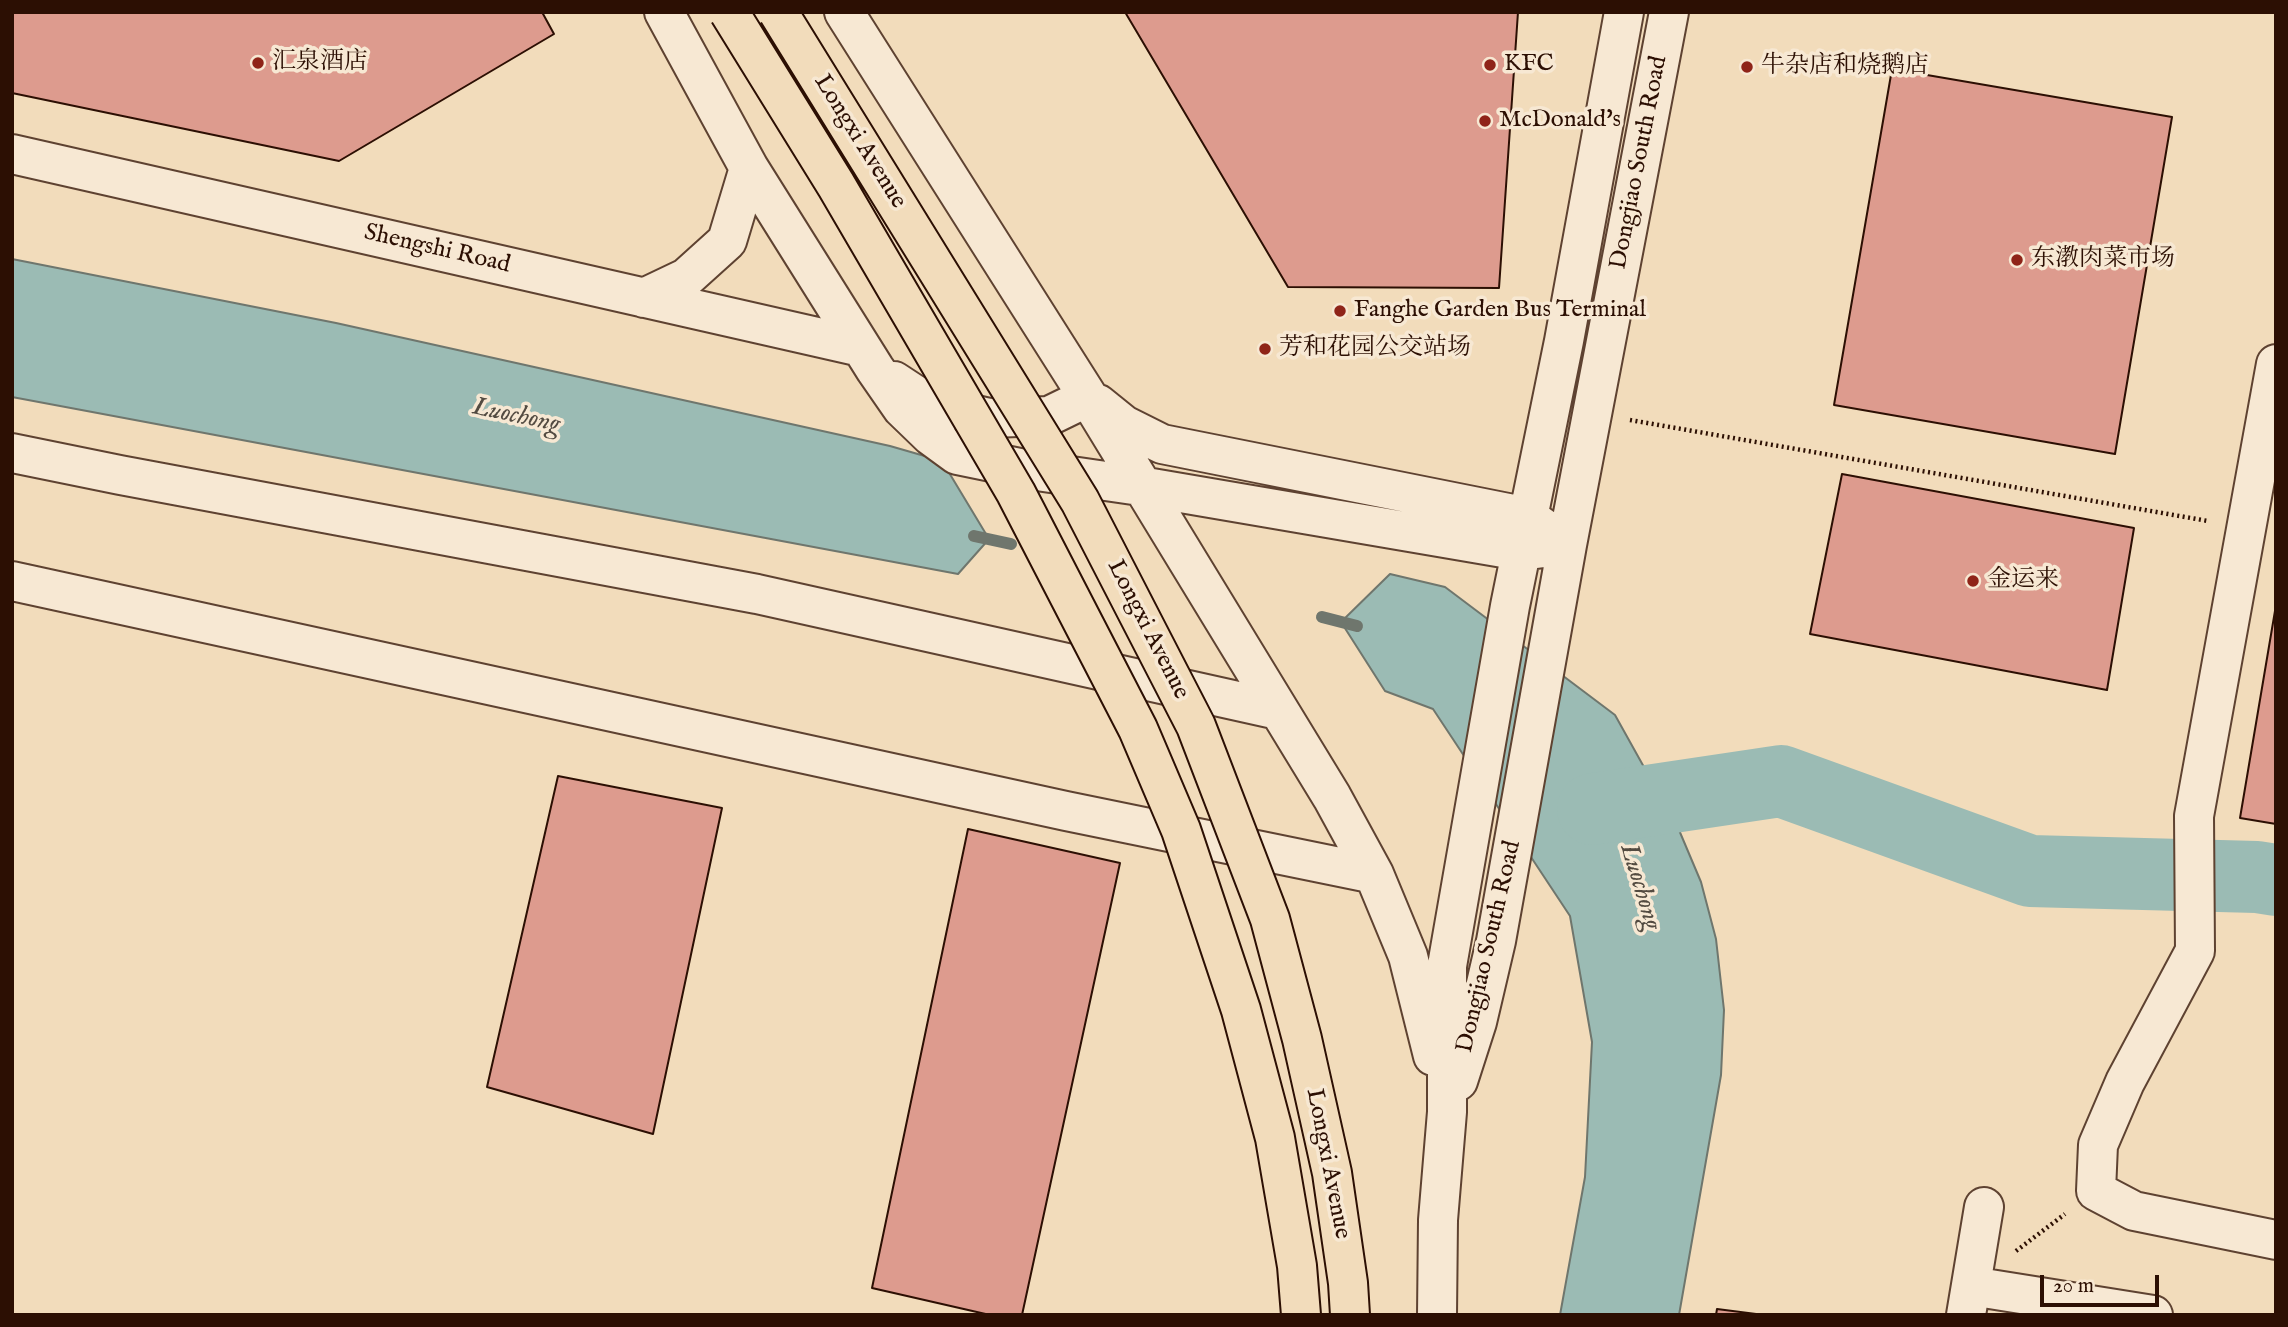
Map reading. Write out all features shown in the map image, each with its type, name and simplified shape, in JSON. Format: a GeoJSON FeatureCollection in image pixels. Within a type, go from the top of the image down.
{"type":"FeatureCollection","features":[{"type":"Feature","properties":{"kind":"main road","name":"Longxi Avenue"},"geometry":{"type":"LineString","coordinates":[[729,12],[836,185],[1016,493],[1138,729],[1181,830],[1241,1010],[1275,1138],[1297,1266],[1301,1315]]}},
{"type":"Feature","properties":{"kind":"main road","name":"Longxi Avenue"},"geometry":{"type":"LineString","coordinates":[[778,12],[1080,501],[1196,726],[1270,919],[1302,1039],[1332,1173],[1350,1315]]}},
{"type":"Feature","properties":{"kind":"street"},"geometry":{"type":"LineString","coordinates":[[664,12],[749,168],[868,358],[902,408],[931,436],[957,455],[1030,470],[1140,486],[1525,534]]}},
{"type":"Feature","properties":{"kind":"street","name":"Dongjiao South Road"},"geometry":{"type":"LineString","coordinates":[[1447,1112],[1447,966],[1510,606],[1567,327],[1624,12]]}},
{"type":"Feature","properties":{"kind":"street","name":"Dongjiao South Road"},"geometry":{"type":"LineString","coordinates":[[1447,1112],[1477,1021],[1496,941],[1567,545],[1669,12]]}},
{"type":"Feature","properties":{"kind":"street"},"geometry":{"type":"LineString","coordinates":[[847,13],[1332,797],[1374,874],[1408,956],[1447,1112],[1438,1220],[1437,1315]]}},
{"type":"Feature","properties":{"kind":"street","name":"Shengshi Road"},"geometry":{"type":"LineString","coordinates":[[12,154],[644,298],[868,358]]}},
{"type":"Feature","properties":{"kind":"street"},"geometry":{"type":"LineString","coordinates":[[644,298],[686,278],[727,241],[749,168]]}},
{"type":"Feature","properties":{"kind":"street"},"geometry":{"type":"LineString","coordinates":[[868,358],[929,404],[989,418],[1049,416],[1087,397]]}},
{"type":"Feature","properties":{"kind":"street"},"geometry":{"type":"LineString","coordinates":[[2276,364],[2194,816],[2195,951],[2125,1082],[2098,1145],[2096,1191],[2134,1211],[2276,1240]]}},
{"type":"Feature","properties":{"kind":"street"},"geometry":{"type":"LineString","coordinates":[[1087,397],[1124,425],[1162,444],[1567,545]]}},
{"type":"Feature","properties":{"kind":"street"},"geometry":{"type":"LineString","coordinates":[[12,453],[757,594],[1278,710]]}},
{"type":"Feature","properties":{"kind":"street"},"geometry":{"type":"LineString","coordinates":[[12,581],[1066,811],[1374,874]]}},
{"type":"Feature","properties":{"kind":"street"},"geometry":{"type":"LineString","coordinates":[[1984,1208],[1968,1300],[2153,1315]]}},
{"type":"Feature","properties":{"kind":"path"},"geometry":{"type":"LineString","coordinates":[[1593,414],[2246,527]]}},
{"type":"Feature","properties":{"kind":"path"},"geometry":{"type":"LineString","coordinates":[[1968,1300],[2096,1191]]}},
{"type":"Feature","properties":{"kind":"water"},"geometry":{"type":"Polygon","coordinates":[[[12,259],[336,323],[890,446],[942,461],[989,539],[958,574],[12,397],[12,259]]]}},
{"type":"Feature","properties":{"kind":"water"},"geometry":{"type":"Polygon","coordinates":[[[1390,574],[1445,587],[1615,715],[1679,830],[1701,882],[1716,939],[1724,1010],[1721,1075],[1679,1315],[1560,1315],[1585,1177],[1592,1042],[1570,916],[1433,709],[1385,691],[1341,622],[1390,574]]]}},
{"type":"Feature","properties":{"kind":"building","name":"汇泉酒店"},"geometry":{"type":"Polygon","coordinates":[[[12,12],[542,12],[554,34],[339,161],[12,93],[12,12]]]}},
{"type":"Feature","properties":{"kind":"building"},"geometry":{"type":"Polygon","coordinates":[[[1125,12],[1518,12],[1499,288],[1288,287],[1125,12]]]}},
{"type":"Feature","properties":{"kind":"building","name":"东漖肉菜市场"},"geometry":{"type":"Polygon","coordinates":[[[1892,69],[2172,117],[2115,454],[1834,405],[1892,69]]]}},
{"type":"Feature","properties":{"kind":"building","name":"金运来"},"geometry":{"type":"Polygon","coordinates":[[[1842,474],[2134,528],[2107,690],[1810,634],[1842,474]]]}},
{"type":"Feature","properties":{"kind":"building"},"geometry":{"type":"Polygon","coordinates":[[[2276,605],[2276,824],[2240,818],[2276,605]]]}},
{"type":"Feature","properties":{"kind":"building"},"geometry":{"type":"Polygon","coordinates":[[[558,776],[722,808],[653,1134],[487,1087],[558,776]]]}},
{"type":"Feature","properties":{"kind":"building"},"geometry":{"type":"Polygon","coordinates":[[[968,829],[1120,863],[1022,1315],[990,1315],[872,1288],[968,829]]]}},
{"type":"Feature","properties":{"kind":"building"},"geometry":{"type":"Polygon","coordinates":[[[1717,1309],[1764,1315],[1716,1315],[1717,1309]]]}},
{"type":"Feature","properties":{"kind":"waterway","name":"Luochong"},"geometry":{"type":"LineString","coordinates":[[974,536],[1011,544]]}},
{"type":"Feature","properties":{"kind":"waterway","name":"Luochong"},"geometry":{"type":"LineString","coordinates":[[1322,617],[1357,626]]}},
{"type":"Feature","properties":{"kind":"waterway"},"geometry":{"type":"LineString","coordinates":[[1593,809],[1781,781],[2030,871],[2257,877],[2276,880]]}},
{"type":"Feature","properties":{"kind":"place","name":"汇泉酒店"},"geometry":{"type":"Point","coordinates":[258,63]}},
{"type":"Feature","properties":{"kind":"place","name":"KFC"},"geometry":{"type":"Point","coordinates":[1490,65]}},
{"type":"Feature","properties":{"kind":"place","name":"牛杂店和烧鹅店"},"geometry":{"type":"Point","coordinates":[1747,67]}},
{"type":"Feature","properties":{"kind":"place","name":"McDonald's"},"geometry":{"type":"Point","coordinates":[1485,121]}},
{"type":"Feature","properties":{"kind":"place","name":"东漖肉菜市场"},"geometry":{"type":"Point","coordinates":[2017,260]}},
{"type":"Feature","properties":{"kind":"place","name":"Fanghe Garden Bus Terminal"},"geometry":{"type":"Point","coordinates":[1340,311]}},
{"type":"Feature","properties":{"kind":"place","name":"芳和花园公交站场"},"geometry":{"type":"Point","coordinates":[1265,349]}},
{"type":"Feature","properties":{"kind":"place","name":"金运来"},"geometry":{"type":"Point","coordinates":[1973,581]}}]}
